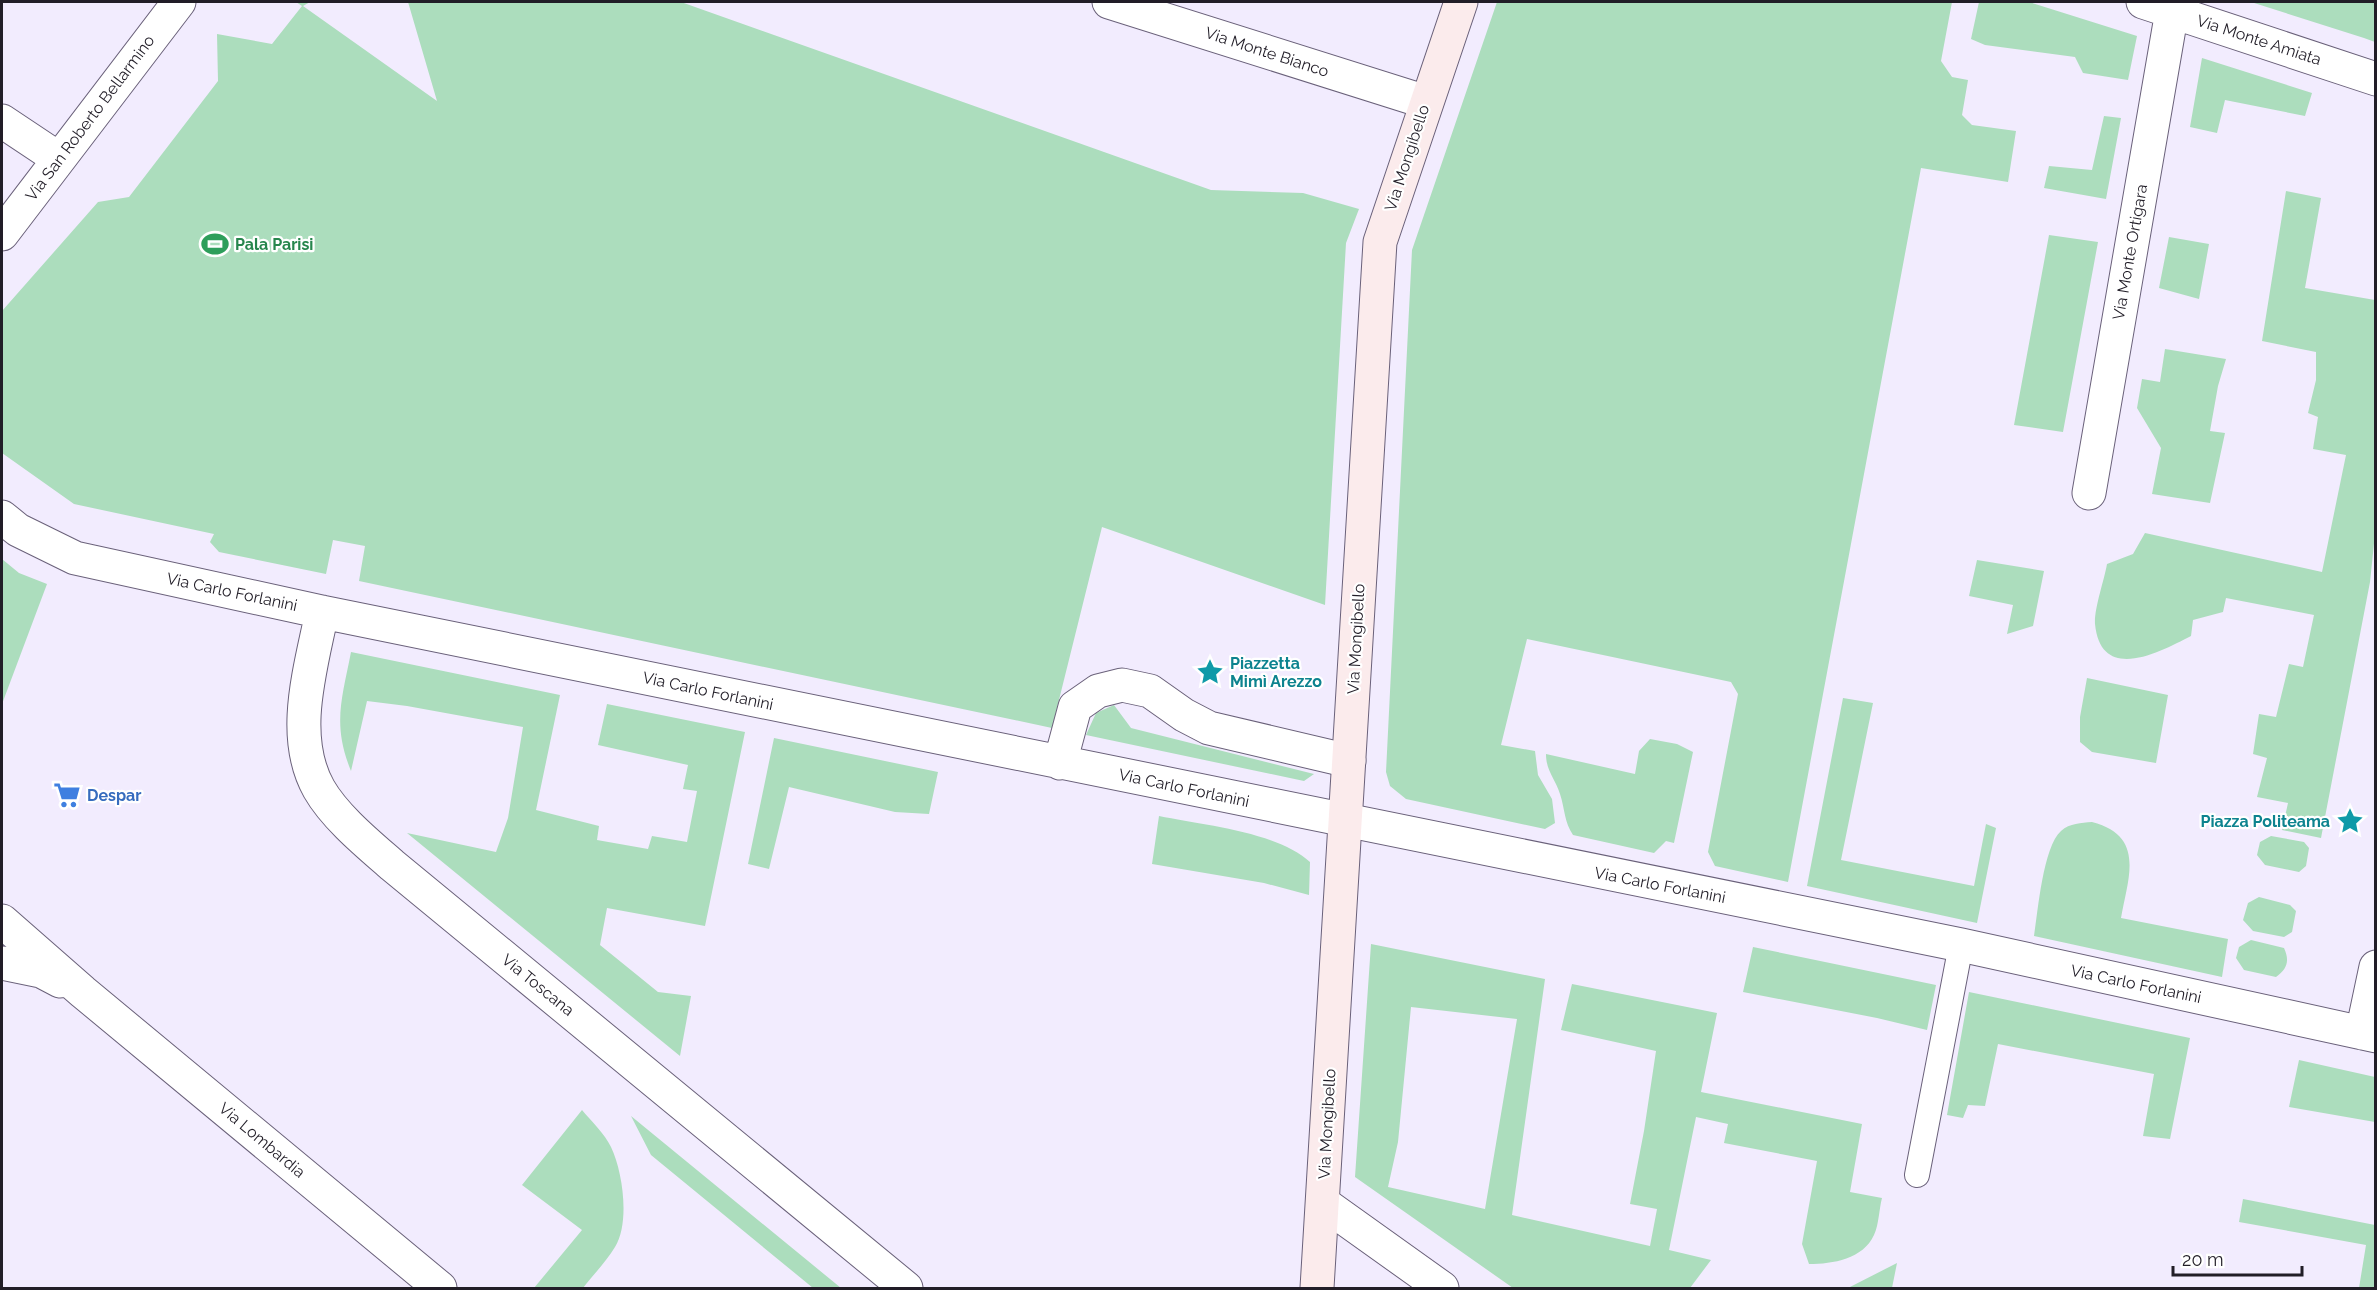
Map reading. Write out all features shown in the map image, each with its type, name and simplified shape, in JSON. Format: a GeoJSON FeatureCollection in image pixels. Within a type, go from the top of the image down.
{"type":"FeatureCollection","features":[{"type":"Feature","properties":{"kind":"street","name":"Via San Roberto Bellarmino"},"geometry":{"type":"LineString","coordinates":[[2,234],[179,2]]}},
{"type":"Feature","properties":{"kind":"street","name":"Via Mongibello"},"geometry":{"type":"LineString","coordinates":[[1317,1288],[1380,242],[1461,2]]}},
{"type":"Feature","properties":{"kind":"street","name":"Via Monte Bianco"},"geometry":{"type":"LineString","coordinates":[[1125,4],[1426,102]]}},
{"type":"Feature","properties":{"kind":"street","name":"Via Monte Amiata"},"geometry":{"type":"LineString","coordinates":[[2158,6],[2376,79]]}},
{"type":"Feature","properties":{"kind":"street","name":"Via Monte Ortigara"},"geometry":{"type":"LineString","coordinates":[[2089,493],[2158,6]]}},
{"type":"Feature","properties":{"kind":"street"},"geometry":{"type":"LineString","coordinates":[[2,121],[59,159]]}},
{"type":"Feature","properties":{"kind":"street","name":"Via Carlo Forlanini"},"geometry":{"type":"LineString","coordinates":[[2,516],[18,530],[75,558],[321,612],[1961,945],[2369,1035]]}},
{"type":"Feature","properties":{"kind":"street","name":"Via Toscana"},"geometry":{"type":"LineString","coordinates":[[321,612],[305,697],[303,745],[318,789],[349,827],[906,1288]]}},
{"type":"Feature","properties":{"kind":"street"},"geometry":{"type":"LineString","coordinates":[[1060,763],[1075,707],[1098,691],[1122,685],[1150,691],[1184,715],[1209,728],[1349,761]]}},
{"type":"Feature","properties":{"kind":"street"},"geometry":{"type":"LineString","coordinates":[[2,921],[83,992]]}},
{"type":"Feature","properties":{"kind":"street"},"geometry":{"type":"LineString","coordinates":[[2,963],[41,971],[83,992]]}},
{"type":"Feature","properties":{"kind":"street"},"geometry":{"type":"LineString","coordinates":[[2369,1035],[2376,967]]}},
{"type":"Feature","properties":{"kind":"street","name":"Via Lombardia"},"geometry":{"type":"LineString","coordinates":[[83,992],[440,1288]]}},
{"type":"Feature","properties":{"kind":"street"},"geometry":{"type":"LineString","coordinates":[[1323,1203],[1443,1288]]}},
{"type":"Feature","properties":{"kind":"lane"},"geometry":{"type":"LineString","coordinates":[[1917,1175],[1961,945]]}},
{"type":"Feature","properties":{"kind":"green space"},"geometry":{"type":"Polygon","coordinates":[[[296,2],[310,2],[303,6],[437,101],[408,2],[681,2],[1211,190],[1303,193],[1359,209],[1346,243],[1325,605],[1102,527],[1052,728],[359,581],[365,546],[333,540],[326,574],[219,552],[210,542],[214,534],[74,504],[2,453],[2,311],[98,202],[129,197],[218,81],[217,34],[272,44],[302,6],[296,2]]]}},
{"type":"Feature","properties":{"kind":"green space"},"geometry":{"type":"Polygon","coordinates":[[[1497,2],[1952,2],[1941,61],[1952,77],[1968,80],[1962,115],[1972,125],[2016,131],[2008,182],[1921,168],[1788,882],[1715,866],[1708,852],[1738,694],[1731,682],[1527,639],[1501,745],[1535,751],[1538,775],[1552,799],[1555,823],[1545,829],[1406,799],[1390,786],[1386,772],[1412,250],[1497,2]]]}},
{"type":"Feature","properties":{"kind":"green space"},"geometry":{"type":"Polygon","coordinates":[[[1979,2],[2029,2],[2137,36],[2128,80],[2083,73],[2075,57],[1985,45],[1971,39],[1979,2]]]}},
{"type":"Feature","properties":{"kind":"green space"},"geometry":{"type":"Polygon","coordinates":[[[2251,2],[2375,2],[2375,42],[2364,38],[2251,2]]]}},
{"type":"Feature","properties":{"kind":"green space"},"geometry":{"type":"Polygon","coordinates":[[[2202,58],[2312,93],[2305,116],[2225,100],[2217,133],[2190,127],[2202,58]]]}},
{"type":"Feature","properties":{"kind":"green space"},"geometry":{"type":"Polygon","coordinates":[[[2104,116],[2121,118],[2106,199],[2044,188],[2049,166],[2092,170],[2104,116]]]}},
{"type":"Feature","properties":{"kind":"green space"},"geometry":{"type":"Polygon","coordinates":[[[2286,191],[2321,198],[2305,288],[2375,300],[2375,534],[2370,582],[2321,838],[2282,830],[2288,803],[2257,797],[2267,758],[2253,754],[2259,714],[2276,717],[2289,664],[2303,667],[2314,615],[2226,598],[2223,612],[2193,620],[2191,636],[2149,655],[2134,658],[2120,658],[2108,653],[2100,642],[2095,624],[2107,564],[2133,554],[2145,533],[2322,572],[2346,455],[2313,449],[2318,417],[2308,413],[2316,380],[2316,352],[2262,341],[2286,191]]]}},
{"type":"Feature","properties":{"kind":"green space"},"geometry":{"type":"Polygon","coordinates":[[[2049,235],[2098,242],[2063,432],[2014,425],[2049,235]]]}},
{"type":"Feature","properties":{"kind":"green space"},"geometry":{"type":"Polygon","coordinates":[[[2169,237],[2209,244],[2199,299],[2159,288],[2169,237]]]}},
{"type":"Feature","properties":{"kind":"green space"},"geometry":{"type":"Polygon","coordinates":[[[2165,349],[2226,359],[2218,386],[2210,431],[2225,433],[2210,503],[2152,494],[2161,448],[2137,408],[2142,379],[2160,382],[2165,349]]]}},
{"type":"Feature","properties":{"kind":"green space"},"geometry":{"type":"Polygon","coordinates":[[[2,559],[19,573],[47,584],[2,704],[2,559]]]}},
{"type":"Feature","properties":{"kind":"green space"},"geometry":{"type":"Polygon","coordinates":[[[1977,560],[2044,571],[2033,626],[2007,634],[2013,605],[1969,596],[1977,560]]]}},
{"type":"Feature","properties":{"kind":"green space"},"geometry":{"type":"Polygon","coordinates":[[[351,652],[560,695],[536,810],[599,826],[597,840],[648,849],[652,836],[687,842],[697,791],[683,789],[688,765],[598,745],[607,704],[745,732],[705,926],[607,908],[600,945],[658,992],[691,996],[680,1056],[407,833],[496,852],[508,818],[523,727],[367,701],[351,771],[342,739],[340,712],[351,652]]]}},
{"type":"Feature","properties":{"kind":"green space"},"geometry":{"type":"Polygon","coordinates":[[[2087,678],[2168,695],[2156,763],[2092,752],[2080,742],[2080,717],[2087,678]]]}},
{"type":"Feature","properties":{"kind":"green space"},"geometry":{"type":"Polygon","coordinates":[[[1843,698],[1873,703],[1841,860],[1974,886],[1986,824],[1996,828],[1977,923],[1807,886],[1843,698]]]}},
{"type":"Feature","properties":{"kind":"green space"},"geometry":{"type":"Polygon","coordinates":[[[1114,705],[1131,728],[1314,774],[1304,781],[1086,735],[1096,713],[1114,705]]]}},
{"type":"Feature","properties":{"kind":"green space"},"geometry":{"type":"Polygon","coordinates":[[[774,738],[938,772],[929,814],[895,812],[789,787],[769,869],[748,864],[774,738]]]}},
{"type":"Feature","properties":{"kind":"green space"},"geometry":{"type":"Polygon","coordinates":[[[1650,739],[1677,744],[1693,752],[1674,843],[1666,841],[1654,853],[1573,835],[1566,820],[1558,788],[1547,765],[1546,754],[1635,774],[1639,751],[1650,739]]]}},
{"type":"Feature","properties":{"kind":"green space"},"geometry":{"type":"Polygon","coordinates":[[[1159,816],[1239,831],[1279,843],[1310,862],[1309,895],[1264,883],[1152,864],[1159,816]]]}},
{"type":"Feature","properties":{"kind":"green space"},"geometry":{"type":"Polygon","coordinates":[[[2092,822],[2109,829],[2120,837],[2127,848],[2129,874],[2121,918],[2228,939],[2222,977],[2034,936],[2042,880],[2055,839],[2068,826],[2092,822]]]}},
{"type":"Feature","properties":{"kind":"green space"},"geometry":{"type":"Polygon","coordinates":[[[2271,836],[2304,842],[2309,848],[2306,866],[2299,872],[2265,865],[2257,855],[2260,842],[2271,836]]]}},
{"type":"Feature","properties":{"kind":"green space"},"geometry":{"type":"Polygon","coordinates":[[[2259,897],[2290,905],[2296,911],[2292,932],[2284,937],[2253,931],[2243,920],[2248,903],[2259,897]]]}},
{"type":"Feature","properties":{"kind":"green space"},"geometry":{"type":"Polygon","coordinates":[[[2251,940],[2284,948],[2287,957],[2286,964],[2283,971],[2276,977],[2244,970],[2236,958],[2239,947],[2251,940]]]}},
{"type":"Feature","properties":{"kind":"green space"},"geometry":{"type":"Polygon","coordinates":[[[1371,944],[1545,979],[1512,1215],[1650,1246],[1657,1209],[1630,1204],[1656,1051],[1561,1030],[1572,984],[1717,1013],[1701,1092],[1862,1124],[1850,1192],[1882,1198],[1876,1231],[1863,1250],[1846,1259],[1809,1264],[1802,1244],[1817,1161],[1724,1143],[1728,1124],[1696,1117],[1669,1250],[1711,1260],[1690,1288],[1513,1288],[1355,1177],[1371,944]],[[1411,1007],[1398,1142],[1388,1187],[1485,1209],[1517,1019],[1411,1007]]]}},
{"type":"Feature","properties":{"kind":"green space"},"geometry":{"type":"Polygon","coordinates":[[[1753,947],[1936,985],[1927,1030],[1743,992],[1753,947]]]}},
{"type":"Feature","properties":{"kind":"green space"},"geometry":{"type":"Polygon","coordinates":[[[1969,992],[2190,1038],[2170,1139],[2143,1136],[2154,1074],[1998,1044],[1985,1106],[1968,1105],[1963,1118],[1947,1115],[1969,992]]]}},
{"type":"Feature","properties":{"kind":"green space"},"geometry":{"type":"Polygon","coordinates":[[[2299,1060],[2375,1077],[2375,1122],[2289,1107],[2299,1060]]]}},
{"type":"Feature","properties":{"kind":"green space"},"geometry":{"type":"Polygon","coordinates":[[[582,1110],[605,1137],[619,1170],[623,1197],[620,1237],[608,1258],[583,1288],[534,1288],[582,1230],[522,1185],[582,1110]]]}},
{"type":"Feature","properties":{"kind":"green space"},"geometry":{"type":"Polygon","coordinates":[[[631,1116],[841,1288],[813,1288],[651,1155],[631,1116]]]}},
{"type":"Feature","properties":{"kind":"green space"},"geometry":{"type":"Polygon","coordinates":[[[2243,1199],[2375,1225],[2375,1288],[2359,1288],[2366,1245],[2239,1222],[2243,1199]]]}},
{"type":"Feature","properties":{"kind":"green space"},"geometry":{"type":"Polygon","coordinates":[[[1897,1263],[1892,1288],[1848,1288],[1897,1263]]]}},
{"type":"Feature","properties":{"kind":"place","name":"Pala Parisi"},"geometry":{"type":"Point","coordinates":[215,244]}},
{"type":"Feature","properties":{"kind":"place","name":"Piazzetta Mimì Arezzo"},"geometry":{"type":"Point","coordinates":[1210,672]}},
{"type":"Feature","properties":{"kind":"place","name":"Despar"},"geometry":{"type":"Point","coordinates":[67,795]}},
{"type":"Feature","properties":{"kind":"place","name":"Piazza Politeama"},"geometry":{"type":"Point","coordinates":[2350,821]}}]}
